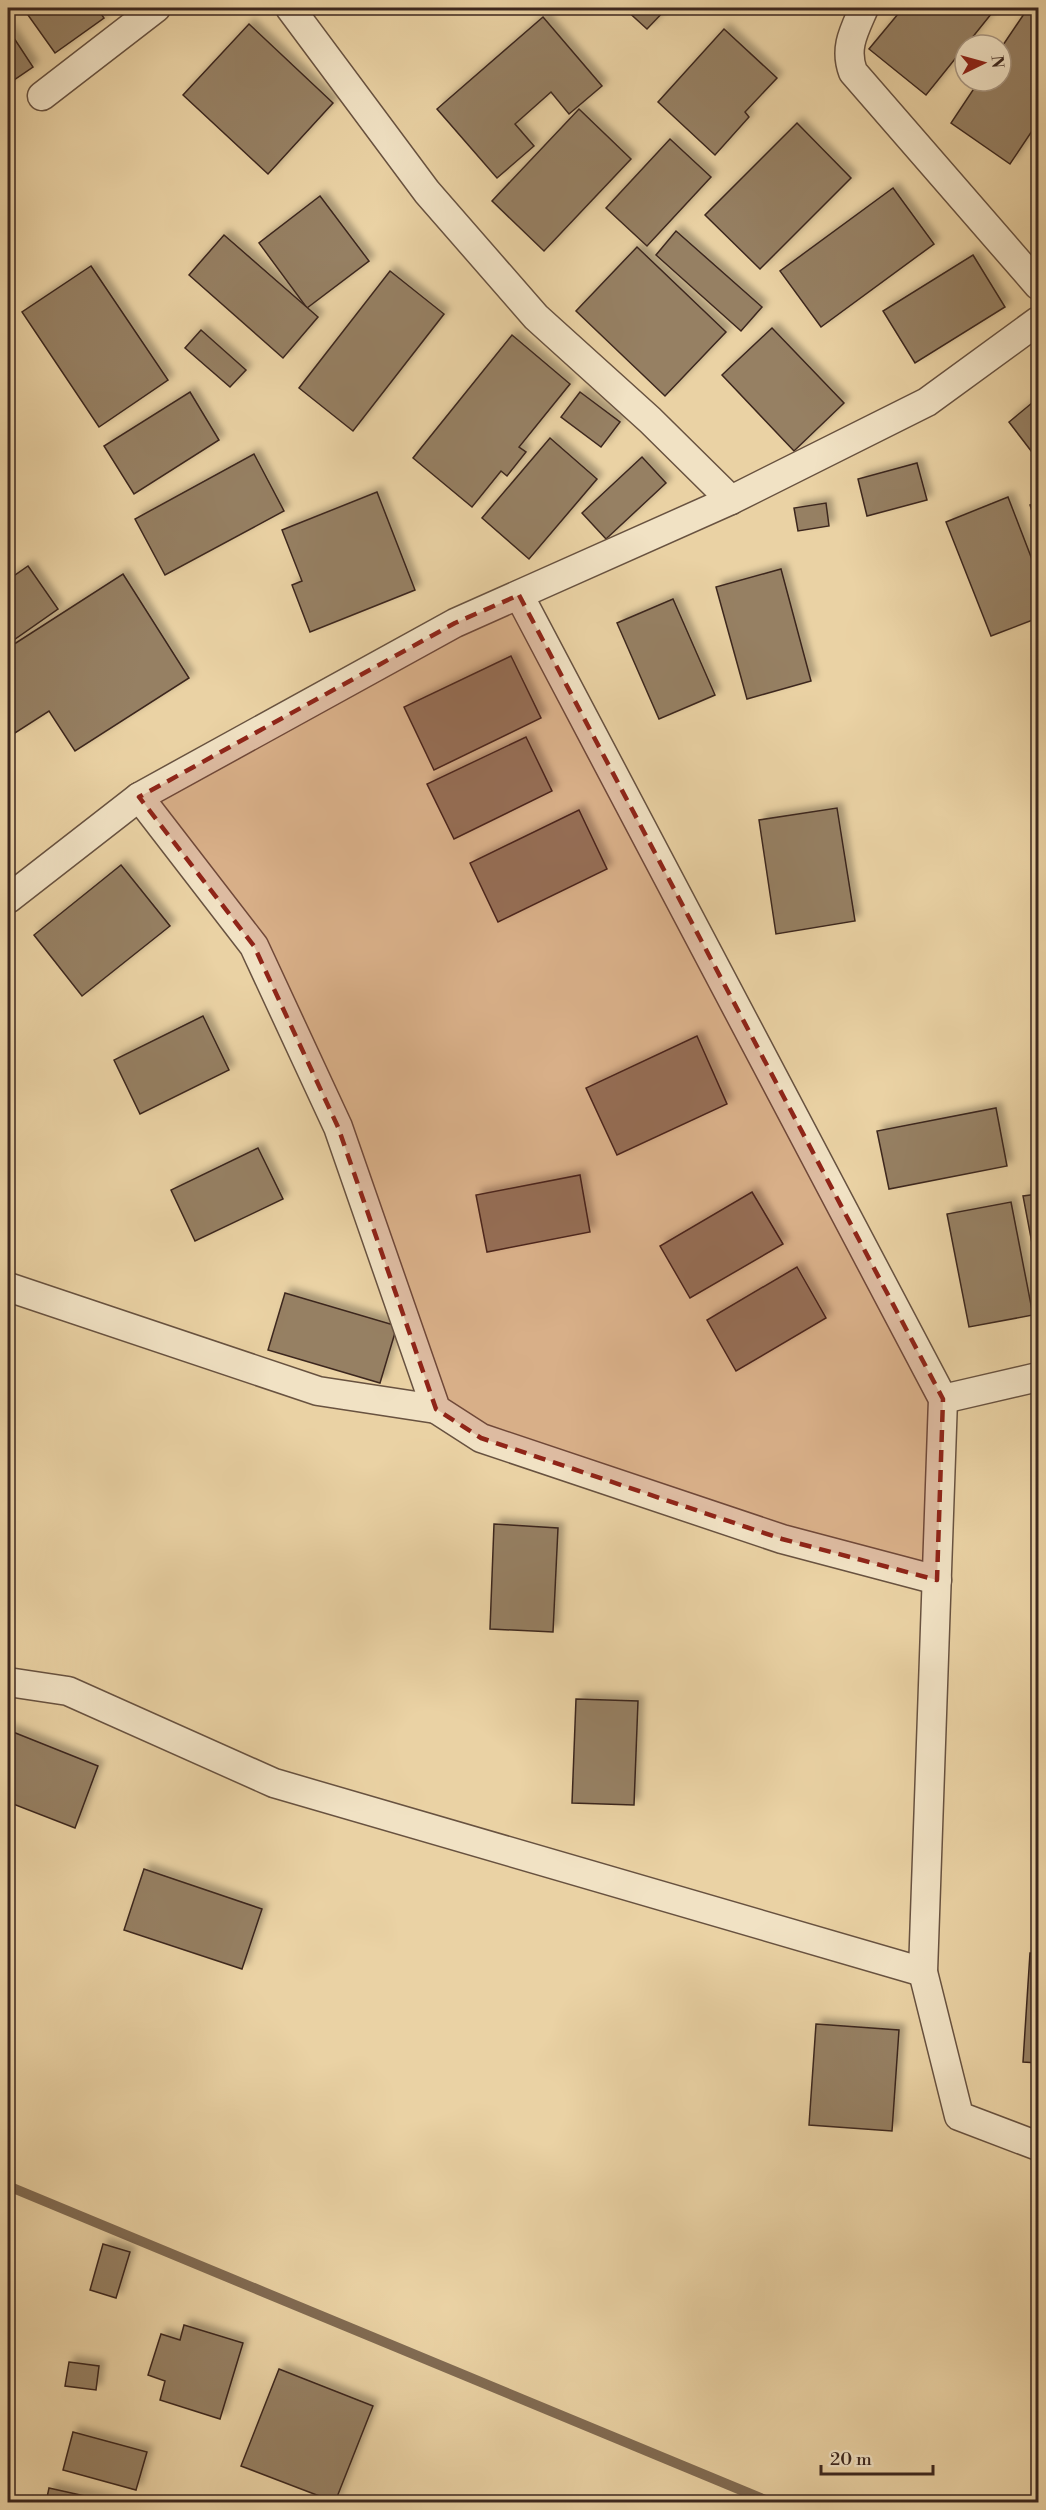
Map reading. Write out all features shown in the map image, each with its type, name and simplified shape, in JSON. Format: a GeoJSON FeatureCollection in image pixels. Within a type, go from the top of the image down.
{"type":"FeatureCollection","features":[{"type":"Feature","properties":{"kind":"street"},"geometry":{"type":"LineString","coordinates":[[42,96],[156,8]]}},
{"type":"Feature","properties":{"kind":"street"},"geometry":{"type":"LineString","coordinates":[[290,8],[427,192],[536,317],[650,420],[731,500]]}},
{"type":"Feature","properties":{"kind":"street"},"geometry":{"type":"LineString","coordinates":[[864,8],[849,45],[849,60],[853,72],[1038,285]]}},
{"type":"Feature","properties":{"kind":"street"},"geometry":{"type":"LineString","coordinates":[[8,899],[139,797],[455,623],[731,500],[927,402],[1038,321]]}},
{"type":"Feature","properties":{"kind":"street"},"geometry":{"type":"LineString","coordinates":[[519,595],[943,1399],[923,1972],[959,2116],[1038,2146]]}},
{"type":"Feature","properties":{"kind":"street"},"geometry":{"type":"LineString","coordinates":[[139,797],[254,946],[338,1127],[436,1409]]}},
{"type":"Feature","properties":{"kind":"street"},"geometry":{"type":"LineString","coordinates":[[8,1287],[318,1391],[436,1409],[481,1438],[782,1539],[937,1580]]}},
{"type":"Feature","properties":{"kind":"street"},"geometry":{"type":"LineString","coordinates":[[943,1399],[1038,1377]]}},
{"type":"Feature","properties":{"kind":"street"},"geometry":{"type":"LineString","coordinates":[[8,1682],[68,1691],[274,1783],[923,1972]]}},
{"type":"Feature","properties":{"kind":"highlighted area"},"geometry":{"type":"Polygon","coordinates":[[[519,595],[943,1399],[937,1580],[782,1539],[481,1438],[436,1409],[338,1127],[254,946],[139,797],[455,623],[519,595]]]}},
{"type":"Feature","properties":{"kind":"building"},"geometry":{"type":"Polygon","coordinates":[[[23,8],[97,8],[104,18],[55,53],[23,8]]]}},
{"type":"Feature","properties":{"kind":"building"},"geometry":{"type":"Polygon","coordinates":[[[624,8],[667,8],[647,29],[624,8]]]}},
{"type":"Feature","properties":{"kind":"building"},"geometry":{"type":"Polygon","coordinates":[[[903,8],[996,8],[976,33],[953,33],[953,61],[926,95],[869,49],[903,8]]]}},
{"type":"Feature","properties":{"kind":"building"},"geometry":{"type":"Polygon","coordinates":[[[1028,8],[1038,8],[1038,122],[1010,164],[951,123],[971,93],[1013,93],[1013,33],[1011,33],[1028,8]]]}},
{"type":"Feature","properties":{"kind":"building"},"geometry":{"type":"Polygon","coordinates":[[[543,17],[602,86],[569,114],[551,92],[515,124],[534,146],[497,178],[437,109],[543,17]]]}},
{"type":"Feature","properties":{"kind":"building"},"geometry":{"type":"Polygon","coordinates":[[[249,24],[333,103],[268,174],[183,95],[249,24]]]}},
{"type":"Feature","properties":{"kind":"building"},"geometry":{"type":"Polygon","coordinates":[[[8,29],[33,67],[8,84],[8,29]]]}},
{"type":"Feature","properties":{"kind":"building"},"geometry":{"type":"Polygon","coordinates":[[[724,29],[777,78],[745,112],[749,117],[715,155],[658,102],[724,29]]]}},
{"type":"Feature","properties":{"kind":"building"},"geometry":{"type":"Polygon","coordinates":[[[579,109],[631,159],[544,251],[492,201],[579,109]]]}},
{"type":"Feature","properties":{"kind":"building"},"geometry":{"type":"Polygon","coordinates":[[[797,123],[851,178],[760,269],[705,215],[797,123]]]}},
{"type":"Feature","properties":{"kind":"building"},"geometry":{"type":"Polygon","coordinates":[[[670,139],[711,177],[647,246],[606,208],[670,139]]]}},
{"type":"Feature","properties":{"kind":"building"},"geometry":{"type":"Polygon","coordinates":[[[893,188],[934,244],[821,327],[780,271],[893,188]]]}},
{"type":"Feature","properties":{"kind":"building"},"geometry":{"type":"Polygon","coordinates":[[[320,196],[369,261],[307,308],[259,243],[320,196]]]}},
{"type":"Feature","properties":{"kind":"building"},"geometry":{"type":"Polygon","coordinates":[[[676,231],[762,307],[741,331],[656,255],[676,231]]]}},
{"type":"Feature","properties":{"kind":"building"},"geometry":{"type":"Polygon","coordinates":[[[224,235],[318,317],[283,358],[189,275],[224,235]]]}},
{"type":"Feature","properties":{"kind":"building"},"geometry":{"type":"Polygon","coordinates":[[[637,247],[726,332],[665,396],[576,311],[637,247]]]}},
{"type":"Feature","properties":{"kind":"building"},"geometry":{"type":"Polygon","coordinates":[[[973,255],[1005,307],[915,363],[883,311],[973,255]]]}},
{"type":"Feature","properties":{"kind":"building"},"geometry":{"type":"Polygon","coordinates":[[[91,266],[168,380],[99,427],[22,312],[91,266]]]}},
{"type":"Feature","properties":{"kind":"building"},"geometry":{"type":"Polygon","coordinates":[[[390,271],[444,314],[353,431],[299,388],[390,271]]]}},
{"type":"Feature","properties":{"kind":"building"},"geometry":{"type":"Polygon","coordinates":[[[772,328],[844,403],[794,451],[722,375],[772,328]]]}},
{"type":"Feature","properties":{"kind":"building"},"geometry":{"type":"Polygon","coordinates":[[[201,330],[246,370],[230,387],[185,348],[201,330]]]}},
{"type":"Feature","properties":{"kind":"building"},"geometry":{"type":"Polygon","coordinates":[[[512,335],[570,384],[519,447],[526,452],[507,476],[501,471],[472,507],[413,458],[512,335]]]}},
{"type":"Feature","properties":{"kind":"building"},"geometry":{"type":"Polygon","coordinates":[[[190,392],[219,440],[134,494],[104,446],[190,392]]]}},
{"type":"Feature","properties":{"kind":"building"},"geometry":{"type":"Polygon","coordinates":[[[580,392],[620,422],[601,447],[561,417],[580,392]]]}},
{"type":"Feature","properties":{"kind":"building"},"geometry":{"type":"Polygon","coordinates":[[[1038,398],[1038,460],[1009,422],[1038,398]]]}},
{"type":"Feature","properties":{"kind":"building"},"geometry":{"type":"Polygon","coordinates":[[[550,438],[597,479],[529,559],[482,518],[550,438]]]}},
{"type":"Feature","properties":{"kind":"building"},"geometry":{"type":"Polygon","coordinates":[[[254,454],[284,511],[165,575],[135,519],[254,454]]]}},
{"type":"Feature","properties":{"kind":"building"},"geometry":{"type":"Polygon","coordinates":[[[642,457],[666,483],[606,539],[582,513],[642,457]]]}},
{"type":"Feature","properties":{"kind":"building"},"geometry":{"type":"Polygon","coordinates":[[[917,463],[927,500],[867,516],[858,479],[917,463]]]}},
{"type":"Feature","properties":{"kind":"building"},"geometry":{"type":"Polygon","coordinates":[[[377,492],[415,590],[310,632],[292,585],[302,581],[282,530],[377,492]]]}},
{"type":"Feature","properties":{"kind":"building"},"geometry":{"type":"Polygon","coordinates":[[[1008,497],[1038,575],[1038,618],[991,636],[946,522],[1008,497]]]}},
{"type":"Feature","properties":{"kind":"building"},"geometry":{"type":"Polygon","coordinates":[[[1038,502],[1038,529],[1030,505],[1038,502]]]}},
{"type":"Feature","properties":{"kind":"building"},"geometry":{"type":"Polygon","coordinates":[[[826,503],[829,526],[798,531],[794,508],[826,503]]]}},
{"type":"Feature","properties":{"kind":"building"},"geometry":{"type":"Polygon","coordinates":[[[28,566],[58,609],[8,644],[8,580],[28,566]]]}},
{"type":"Feature","properties":{"kind":"building"},"geometry":{"type":"Polygon","coordinates":[[[781,569],[811,681],[747,699],[716,587],[781,569]]]}},
{"type":"Feature","properties":{"kind":"building"},"geometry":{"type":"Polygon","coordinates":[[[123,574],[189,678],[75,751],[49,711],[15,733],[8,722],[8,648],[123,574]]]}},
{"type":"Feature","properties":{"kind":"building"},"geometry":{"type":"Polygon","coordinates":[[[673,599],[715,695],[659,719],[617,623],[673,599]]]}},
{"type":"Feature","properties":{"kind":"building"},"geometry":{"type":"Polygon","coordinates":[[[511,656],[541,718],[434,770],[404,707],[511,656]]]}},
{"type":"Feature","properties":{"kind":"building"},"geometry":{"type":"Polygon","coordinates":[[[526,737],[552,791],[454,839],[427,784],[526,737]]]}},
{"type":"Feature","properties":{"kind":"building"},"geometry":{"type":"Polygon","coordinates":[[[837,808],[855,921],[776,934],[759,820],[837,808]]]}},
{"type":"Feature","properties":{"kind":"building"},"geometry":{"type":"Polygon","coordinates":[[[579,810],[607,869],[498,922],[470,863],[579,810]]]}},
{"type":"Feature","properties":{"kind":"building"},"geometry":{"type":"Polygon","coordinates":[[[121,865],[170,926],[82,996],[34,935],[121,865]]]}},
{"type":"Feature","properties":{"kind":"building"},"geometry":{"type":"Polygon","coordinates":[[[203,1016],[229,1070],[140,1114],[114,1060],[203,1016]]]}},
{"type":"Feature","properties":{"kind":"building"},"geometry":{"type":"Polygon","coordinates":[[[697,1036],[727,1104],[617,1155],[586,1088],[697,1036]]]}},
{"type":"Feature","properties":{"kind":"building"},"geometry":{"type":"Polygon","coordinates":[[[996,1108],[1007,1166],[889,1189],[877,1131],[996,1108]]]}},
{"type":"Feature","properties":{"kind":"building"},"geometry":{"type":"Polygon","coordinates":[[[258,1148],[283,1199],[195,1241],[171,1190],[258,1148]]]}},
{"type":"Feature","properties":{"kind":"building"},"geometry":{"type":"Polygon","coordinates":[[[580,1175],[590,1232],[487,1252],[476,1195],[580,1175]]]}},
{"type":"Feature","properties":{"kind":"building"},"geometry":{"type":"Polygon","coordinates":[[[752,1192],[783,1244],[690,1298],[660,1246],[752,1192]]]}},
{"type":"Feature","properties":{"kind":"building"},"geometry":{"type":"Polygon","coordinates":[[[1038,1194],[1038,1275],[1023,1196],[1038,1194]]]}},
{"type":"Feature","properties":{"kind":"building"},"geometry":{"type":"Polygon","coordinates":[[[1011,1202],[1033,1315],[969,1327],[947,1214],[1011,1202]]]}},
{"type":"Feature","properties":{"kind":"building"},"geometry":{"type":"Polygon","coordinates":[[[797,1267],[826,1318],[736,1371],[707,1320],[797,1267]]]}},
{"type":"Feature","properties":{"kind":"building"},"geometry":{"type":"Polygon","coordinates":[[[285,1293],[397,1326],[380,1383],[268,1350],[285,1293]]]}},
{"type":"Feature","properties":{"kind":"building"},"geometry":{"type":"Polygon","coordinates":[[[494,1524],[558,1528],[553,1632],[490,1629],[494,1524]]]}},
{"type":"Feature","properties":{"kind":"building"},"geometry":{"type":"Polygon","coordinates":[[[576,1699],[638,1701],[634,1805],[572,1803],[576,1699]]]}},
{"type":"Feature","properties":{"kind":"building"},"geometry":{"type":"Polygon","coordinates":[[[8,1730],[98,1766],[75,1828],[8,1802],[8,1730]]]}},
{"type":"Feature","properties":{"kind":"building"},"geometry":{"type":"Polygon","coordinates":[[[144,1869],[262,1909],[242,1969],[124,1930],[144,1869]]]}},
{"type":"Feature","properties":{"kind":"building"},"geometry":{"type":"Polygon","coordinates":[[[1030,1953],[1038,1954],[1038,2063],[1023,2062],[1030,1953]]]}},
{"type":"Feature","properties":{"kind":"building"},"geometry":{"type":"Polygon","coordinates":[[[816,2024],[899,2030],[892,2131],[809,2125],[816,2024]]]}},
{"type":"Feature","properties":{"kind":"building"},"geometry":{"type":"Polygon","coordinates":[[[103,2244],[130,2252],[116,2298],[90,2290],[103,2244]]]}},
{"type":"Feature","properties":{"kind":"building"},"geometry":{"type":"Polygon","coordinates":[[[184,2325],[243,2343],[220,2419],[160,2400],[165,2381],[148,2375],[161,2334],[180,2340],[184,2325]]]}},
{"type":"Feature","properties":{"kind":"building"},"geometry":{"type":"Polygon","coordinates":[[[69,2362],[99,2366],[96,2390],[65,2386],[69,2362]]]}},
{"type":"Feature","properties":{"kind":"building"},"geometry":{"type":"Polygon","coordinates":[[[279,2369],[373,2406],[335,2502],[241,2466],[279,2369]]]}},
{"type":"Feature","properties":{"kind":"building"},"geometry":{"type":"Polygon","coordinates":[[[73,2432],[147,2452],[136,2490],[63,2470],[73,2432]]]}},
{"type":"Feature","properties":{"kind":"building"},"geometry":{"type":"Polygon","coordinates":[[[49,2488],[112,2502],[46,2502],[49,2488]]]}},
{"type":"Feature","properties":{"kind":"waterway"},"geometry":{"type":"LineString","coordinates":[[8,2186],[770,2502]]}}]}
